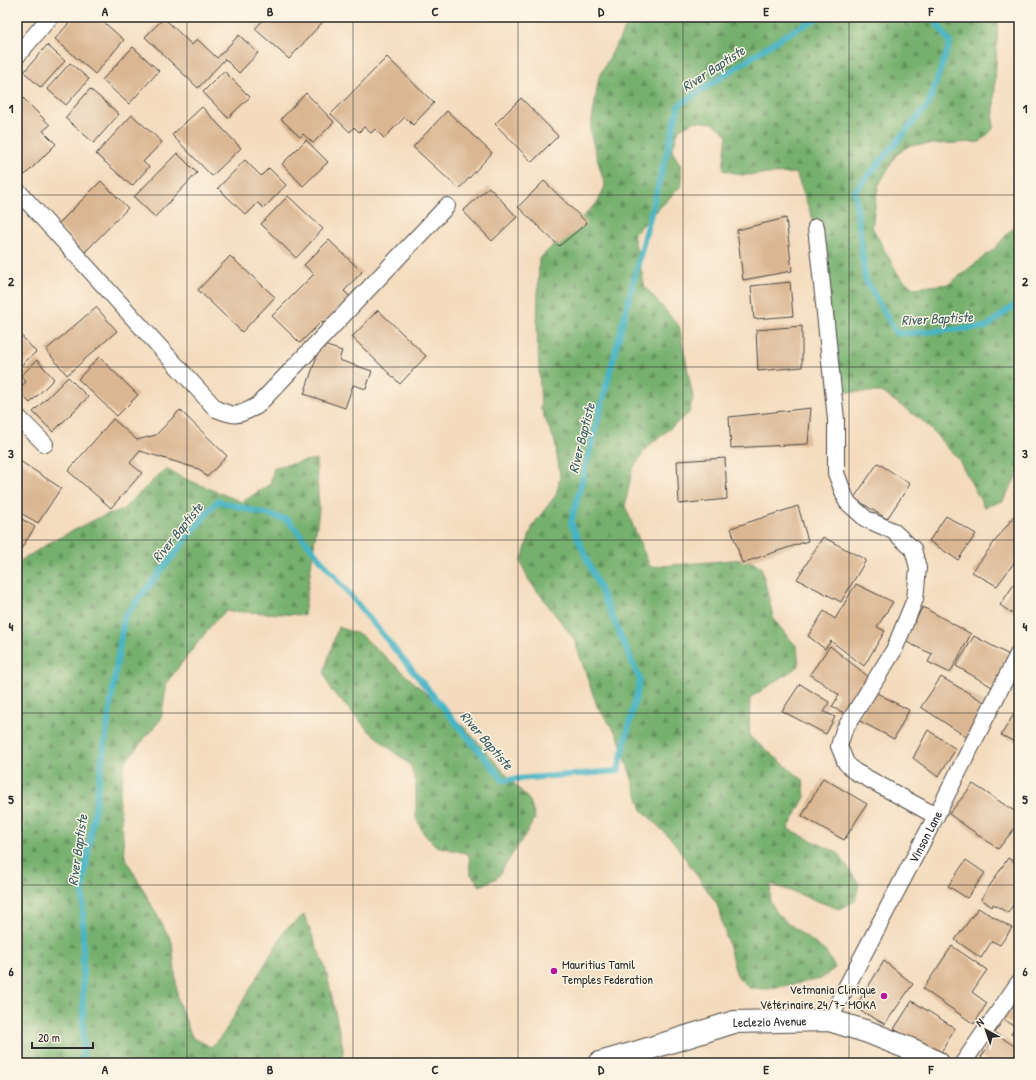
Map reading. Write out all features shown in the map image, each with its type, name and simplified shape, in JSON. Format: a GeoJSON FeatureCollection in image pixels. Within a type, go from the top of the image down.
{"type":"FeatureCollection","features":[{"type":"Feature","properties":{"kind":"main road","name":"Leclezio Avenue"},"geometry":{"type":"LineString","coordinates":[[599,1063],[636,1058],[734,1022],[829,1020],[868,1032],[915,1051],[938,1063]]}},
{"type":"Feature","properties":{"kind":"street"},"geometry":{"type":"LineString","coordinates":[[17,56],[50,17]]}},
{"type":"Feature","properties":{"kind":"street"},"geometry":{"type":"LineString","coordinates":[[17,190],[216,409],[226,414],[237,416],[257,406],[447,206]]}},
{"type":"Feature","properties":{"kind":"street"},"geometry":{"type":"LineString","coordinates":[[816,227],[836,419],[836,473],[847,502],[866,519],[892,531],[913,549],[918,568],[915,599],[894,650],[844,730],[839,746],[846,763],[854,772],[936,816]]}},
{"type":"Feature","properties":{"kind":"street"},"geometry":{"type":"LineString","coordinates":[[17,416],[45,444]]}},
{"type":"Feature","properties":{"kind":"street","name":"Vinson Lane"},"geometry":{"type":"LineString","coordinates":[[829,1020],[936,816],[1019,652]]}},
{"type":"Feature","properties":{"kind":"street"},"geometry":{"type":"LineString","coordinates":[[963,1063],[1019,982]]}},
{"type":"Feature","properties":{"kind":"green space"},"geometry":{"type":"Polygon","coordinates":[[[631,17],[997,17],[998,19],[993,129],[980,142],[910,145],[896,155],[878,186],[872,227],[899,276],[913,288],[949,284],[994,249],[1019,221],[1019,472],[1003,501],[984,507],[959,460],[924,422],[882,392],[831,392],[815,225],[796,173],[742,175],[723,170],[727,134],[713,123],[696,121],[679,129],[672,151],[681,166],[682,185],[633,235],[645,287],[679,326],[693,397],[689,413],[646,448],[632,470],[625,506],[650,567],[745,559],[761,566],[774,620],[797,647],[799,666],[750,698],[749,736],[803,780],[805,797],[788,829],[838,853],[859,884],[855,901],[839,909],[771,884],[770,901],[779,916],[826,952],[835,968],[821,979],[768,989],[749,988],[737,976],[717,904],[673,841],[642,810],[618,736],[597,706],[574,639],[528,579],[521,562],[533,525],[556,495],[560,477],[555,442],[541,409],[537,327],[539,259],[598,202],[605,186],[590,132],[599,77],[631,17]]]}},
{"type":"Feature","properties":{"kind":"green space"},"geometry":{"type":"Polygon","coordinates":[[[316,459],[319,510],[304,615],[226,611],[214,622],[167,682],[161,719],[125,762],[119,799],[125,857],[172,942],[178,1001],[192,1037],[211,1047],[224,1033],[286,929],[304,915],[326,970],[343,1048],[343,1063],[17,1063],[17,563],[49,543],[98,518],[122,510],[165,469],[242,502],[270,484],[274,467],[316,459]]]}},
{"type":"Feature","properties":{"kind":"green space"},"geometry":{"type":"Polygon","coordinates":[[[338,627],[361,635],[466,729],[530,801],[535,819],[497,878],[480,886],[470,873],[469,854],[436,846],[424,834],[416,818],[416,783],[410,765],[369,731],[331,690],[324,672],[338,627]]]}},
{"type":"Feature","properties":{"kind":"building"},"geometry":{"type":"Polygon","coordinates":[[[74,17],[98,17],[124,40],[95,74],[55,39],[74,17]]]}},
{"type":"Feature","properties":{"kind":"building"},"geometry":{"type":"Polygon","coordinates":[[[266,17],[327,17],[289,59],[255,29],[266,17]]]}},
{"type":"Feature","properties":{"kind":"building"},"geometry":{"type":"Polygon","coordinates":[[[164,18],[192,45],[197,39],[217,58],[239,35],[258,53],[239,73],[225,59],[198,88],[145,37],[164,18]]]}},
{"type":"Feature","properties":{"kind":"building"},"geometry":{"type":"Polygon","coordinates":[[[47,45],[65,61],[41,88],[24,72],[47,45]]]}},
{"type":"Feature","properties":{"kind":"building"},"geometry":{"type":"Polygon","coordinates":[[[133,47],[159,71],[129,104],[102,80],[133,47]]]}},
{"type":"Feature","properties":{"kind":"building"},"geometry":{"type":"Polygon","coordinates":[[[387,57],[434,103],[413,125],[405,117],[384,138],[375,129],[371,133],[364,127],[359,132],[354,127],[350,132],[331,114],[387,57]]]}},
{"type":"Feature","properties":{"kind":"building"},"geometry":{"type":"Polygon","coordinates":[[[70,63],[89,79],[66,105],[47,89],[70,63]]]}},
{"type":"Feature","properties":{"kind":"building"},"geometry":{"type":"Polygon","coordinates":[[[224,71],[250,97],[228,118],[203,92],[224,71]]]}},
{"type":"Feature","properties":{"kind":"building"},"geometry":{"type":"Polygon","coordinates":[[[90,89],[119,114],[94,143],[65,118],[90,89]]]}},
{"type":"Feature","properties":{"kind":"building"},"geometry":{"type":"Polygon","coordinates":[[[306,93],[334,122],[313,143],[303,134],[300,137],[281,119],[306,93]]]}},
{"type":"Feature","properties":{"kind":"building"},"geometry":{"type":"Polygon","coordinates":[[[19,94],[50,125],[43,131],[56,144],[25,175],[17,167],[17,96],[19,94]]]}},
{"type":"Feature","properties":{"kind":"building"},"geometry":{"type":"Polygon","coordinates":[[[521,98],[558,136],[532,162],[495,124],[521,98]]]}},
{"type":"Feature","properties":{"kind":"building"},"geometry":{"type":"Polygon","coordinates":[[[202,107],[241,148],[212,176],[172,135],[202,107]]]}},
{"type":"Feature","properties":{"kind":"building"},"geometry":{"type":"Polygon","coordinates":[[[447,111],[492,153],[459,189],[413,147],[447,111]]]}},
{"type":"Feature","properties":{"kind":"building"},"geometry":{"type":"Polygon","coordinates":[[[132,115],[162,142],[143,162],[149,167],[132,186],[96,154],[132,115]]]}},
{"type":"Feature","properties":{"kind":"building"},"geometry":{"type":"Polygon","coordinates":[[[306,140],[328,162],[303,186],[282,164],[306,140]]]}},
{"type":"Feature","properties":{"kind":"building"},"geometry":{"type":"Polygon","coordinates":[[[177,153],[197,173],[155,217],[134,197],[177,153]]]}},
{"type":"Feature","properties":{"kind":"building"},"geometry":{"type":"Polygon","coordinates":[[[245,160],[261,176],[269,168],[286,185],[264,208],[258,203],[246,215],[218,188],[245,160]]]}},
{"type":"Feature","properties":{"kind":"building"},"geometry":{"type":"Polygon","coordinates":[[[101,181],[128,208],[85,252],[57,225],[101,181]]]}},
{"type":"Feature","properties":{"kind":"building"},"geometry":{"type":"Polygon","coordinates":[[[544,181],[587,223],[559,246],[518,207],[544,181]]]}},
{"type":"Feature","properties":{"kind":"building"},"geometry":{"type":"Polygon","coordinates":[[[489,187],[517,217],[492,241],[463,211],[489,187]]]}},
{"type":"Feature","properties":{"kind":"building"},"geometry":{"type":"Polygon","coordinates":[[[288,196],[323,229],[296,258],[261,224],[288,196]]]}},
{"type":"Feature","properties":{"kind":"building"},"geometry":{"type":"Polygon","coordinates":[[[786,218],[792,271],[743,280],[737,230],[786,218]]]}},
{"type":"Feature","properties":{"kind":"building"},"geometry":{"type":"Polygon","coordinates":[[[329,240],[362,272],[344,291],[351,298],[326,325],[322,321],[300,343],[272,316],[314,274],[304,265],[329,240]]]}},
{"type":"Feature","properties":{"kind":"building"},"geometry":{"type":"Polygon","coordinates":[[[230,256],[275,297],[242,332],[198,290],[230,256]]]}},
{"type":"Feature","properties":{"kind":"building"},"geometry":{"type":"Polygon","coordinates":[[[790,282],[793,316],[754,319],[751,286],[790,282]]]}},
{"type":"Feature","properties":{"kind":"building"},"geometry":{"type":"Polygon","coordinates":[[[96,307],[117,331],[67,375],[46,350],[96,307]]]}},
{"type":"Feature","properties":{"kind":"building"},"geometry":{"type":"Polygon","coordinates":[[[378,310],[426,356],[400,384],[352,337],[378,310]]]}},
{"type":"Feature","properties":{"kind":"building"},"geometry":{"type":"Polygon","coordinates":[[[802,326],[802,367],[758,371],[756,330],[802,326]]]}},
{"type":"Feature","properties":{"kind":"building"},"geometry":{"type":"Polygon","coordinates":[[[19,333],[36,352],[17,369],[17,335],[19,333]]]}},
{"type":"Feature","properties":{"kind":"building"},"geometry":{"type":"Polygon","coordinates":[[[321,344],[342,351],[339,360],[372,371],[366,389],[353,385],[345,408],[304,394],[321,344]]]}},
{"type":"Feature","properties":{"kind":"building"},"geometry":{"type":"Polygon","coordinates":[[[99,357],[138,395],[117,416],[78,379],[99,357]]]}},
{"type":"Feature","properties":{"kind":"building"},"geometry":{"type":"Polygon","coordinates":[[[37,360],[54,379],[30,403],[17,390],[26,382],[21,376],[37,360]]]}},
{"type":"Feature","properties":{"kind":"building"},"geometry":{"type":"Polygon","coordinates":[[[68,377],[88,397],[53,432],[33,412],[68,377]]]}},
{"type":"Feature","properties":{"kind":"building"},"geometry":{"type":"Polygon","coordinates":[[[811,408],[808,444],[731,448],[729,417],[811,408]]]}},
{"type":"Feature","properties":{"kind":"building"},"geometry":{"type":"Polygon","coordinates":[[[180,410],[227,456],[207,477],[199,469],[140,451],[130,463],[142,473],[111,508],[68,471],[113,419],[137,440],[156,435],[180,410]]]}},
{"type":"Feature","properties":{"kind":"building"},"geometry":{"type":"Polygon","coordinates":[[[725,458],[727,499],[679,504],[677,461],[725,458]]]}},
{"type":"Feature","properties":{"kind":"building"},"geometry":{"type":"Polygon","coordinates":[[[20,461],[61,488],[38,523],[17,511],[17,466],[20,461]]]}},
{"type":"Feature","properties":{"kind":"building"},"geometry":{"type":"Polygon","coordinates":[[[878,463],[910,484],[887,519],[854,498],[878,463]]]}},
{"type":"Feature","properties":{"kind":"building"},"geometry":{"type":"Polygon","coordinates":[[[798,506],[808,541],[742,563],[731,528],[798,506]]]}},
{"type":"Feature","properties":{"kind":"building"},"geometry":{"type":"Polygon","coordinates":[[[17,516],[35,527],[17,555],[17,516]]]}},
{"type":"Feature","properties":{"kind":"building"},"geometry":{"type":"Polygon","coordinates":[[[946,516],[976,534],[958,560],[929,541],[946,516]]]}},
{"type":"Feature","properties":{"kind":"building"},"geometry":{"type":"Polygon","coordinates":[[[1014,516],[1019,520],[1019,556],[997,586],[972,572],[1014,516]]]}},
{"type":"Feature","properties":{"kind":"building"},"geometry":{"type":"Polygon","coordinates":[[[823,537],[866,560],[841,602],[797,579],[823,537]]]}},
{"type":"Feature","properties":{"kind":"building"},"geometry":{"type":"Polygon","coordinates":[[[1019,577],[1019,618],[1000,605],[1019,577]]]}},
{"type":"Feature","properties":{"kind":"building"},"geometry":{"type":"Polygon","coordinates":[[[856,584],[893,602],[877,627],[885,631],[864,666],[831,641],[825,649],[808,636],[824,611],[835,619],[856,584]]]}},
{"type":"Feature","properties":{"kind":"building"},"geometry":{"type":"Polygon","coordinates":[[[923,607],[971,634],[950,673],[928,662],[932,654],[904,641],[923,607]]]}},
{"type":"Feature","properties":{"kind":"building"},"geometry":{"type":"Polygon","coordinates":[[[974,636],[1011,656],[994,688],[956,666],[974,636]]]}},
{"type":"Feature","properties":{"kind":"building"},"geometry":{"type":"Polygon","coordinates":[[[830,646],[869,677],[848,715],[832,707],[839,695],[810,674],[830,646]]]}},
{"type":"Feature","properties":{"kind":"building"},"geometry":{"type":"Polygon","coordinates":[[[941,677],[986,703],[968,738],[921,707],[941,677]]]}},
{"type":"Feature","properties":{"kind":"building"},"geometry":{"type":"Polygon","coordinates":[[[800,684],[829,702],[824,712],[835,717],[826,734],[782,711],[800,684]]]}},
{"type":"Feature","properties":{"kind":"building"},"geometry":{"type":"Polygon","coordinates":[[[875,692],[909,710],[894,739],[858,720],[875,692]]]}},
{"type":"Feature","properties":{"kind":"building"},"geometry":{"type":"Polygon","coordinates":[[[1019,706],[1019,744],[1001,735],[1019,706]]]}},
{"type":"Feature","properties":{"kind":"building"},"geometry":{"type":"Polygon","coordinates":[[[928,730],[956,749],[938,777],[913,758],[928,730]]]}},
{"type":"Feature","properties":{"kind":"building"},"geometry":{"type":"Polygon","coordinates":[[[823,778],[867,804],[844,840],[802,816],[823,778]]]}},
{"type":"Feature","properties":{"kind":"building"},"geometry":{"type":"Polygon","coordinates":[[[973,784],[1019,814],[1019,823],[998,849],[949,814],[973,784]]]}},
{"type":"Feature","properties":{"kind":"building"},"geometry":{"type":"Polygon","coordinates":[[[1008,858],[1019,865],[1019,895],[1008,913],[993,904],[992,907],[981,899],[1008,858]]]}},
{"type":"Feature","properties":{"kind":"building"},"geometry":{"type":"Polygon","coordinates":[[[966,860],[985,873],[967,898],[948,886],[966,860]]]}},
{"type":"Feature","properties":{"kind":"building"},"geometry":{"type":"Polygon","coordinates":[[[978,908],[1012,928],[1000,945],[992,941],[981,958],[955,940],[978,908]]]}},
{"type":"Feature","properties":{"kind":"building"},"geometry":{"type":"Polygon","coordinates":[[[952,946],[987,970],[972,992],[987,1003],[974,1024],[923,989],[952,946]]]}},
{"type":"Feature","properties":{"kind":"building","name":"Vetmania Clinique Vétérinaire 24/7- MOKA"},"geometry":{"type":"Polygon","coordinates":[[[884,961],[913,984],[885,1024],[855,1008],[884,961]]]}},
{"type":"Feature","properties":{"kind":"building"},"geometry":{"type":"Polygon","coordinates":[[[1011,1000],[1019,1006],[1019,1039],[1011,1034],[1016,1027],[1000,1017],[1011,1000]]]}},
{"type":"Feature","properties":{"kind":"building"},"geometry":{"type":"Polygon","coordinates":[[[912,1001],[955,1028],[939,1056],[894,1029],[912,1001]]]}},
{"type":"Feature","properties":{"kind":"building"},"geometry":{"type":"Polygon","coordinates":[[[996,1034],[1019,1049],[1019,1063],[990,1063],[981,1057],[996,1034]]]}},
{"type":"Feature","properties":{"kind":"waterway","name":"River Baptiste"},"geometry":{"type":"LineString","coordinates":[[83,1063],[83,885],[124,617],[217,501],[288,520],[503,780],[618,771],[640,680],[571,523],[679,105],[784,36],[819,17]]}},
{"type":"Feature","properties":{"kind":"waterway","name":"River Baptiste"},"geometry":{"type":"LineString","coordinates":[[933,17],[950,43],[928,105],[855,191],[865,279],[897,334],[986,327],[1019,302]]}},
{"type":"Feature","properties":{"kind":"place","name":"Mauritius Tamil Temples Federation"},"geometry":{"type":"Point","coordinates":[554,971]}},
{"type":"Feature","properties":{"kind":"place","name":"Vetmania Clinique Vétérinaire 24/7- MOKA"},"geometry":{"type":"Point","coordinates":[884,996]}}]}
